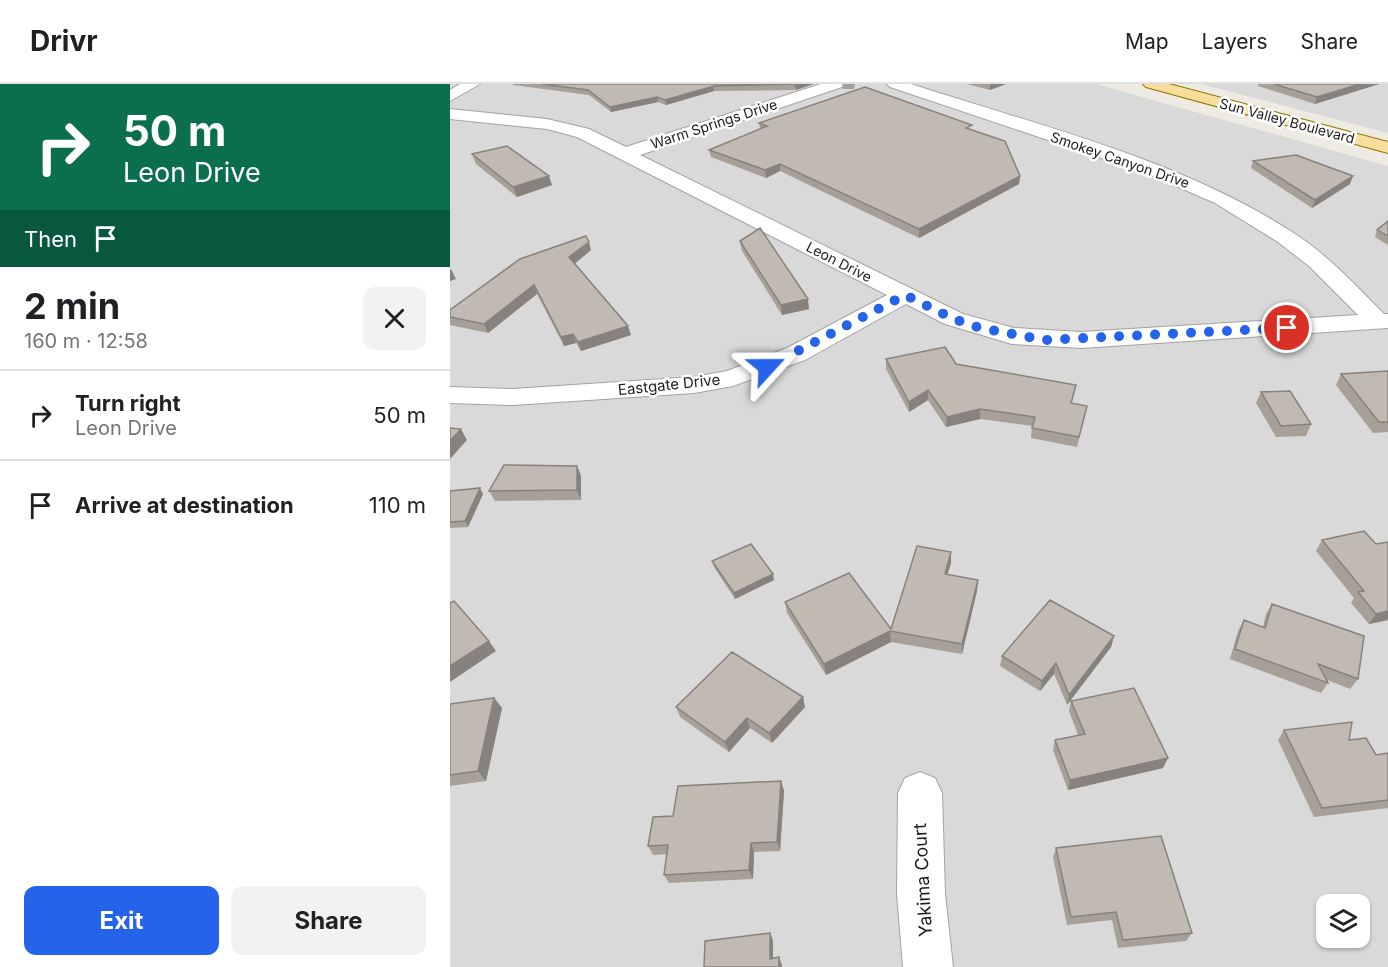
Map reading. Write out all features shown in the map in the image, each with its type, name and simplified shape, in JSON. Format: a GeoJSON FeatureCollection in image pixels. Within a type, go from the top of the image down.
{"type":"FeatureCollection","features":[{"type":"Feature","properties":{"kind":"main road","name":"Sun Valley Boulevard"},"geometry":{"type":"LineString","coordinates":[[1151,84],[1388,148]]}},
{"type":"Feature","properties":{"kind":"street"},"geometry":{"type":"LineString","coordinates":[[450,96],[472,84]]}},
{"type":"Feature","properties":{"kind":"street","name":"Warm Springs Drive"},"geometry":{"type":"LineString","coordinates":[[624,154],[837,84]]}},
{"type":"Feature","properties":{"kind":"street","name":"Smokey Canyon Drive"},"geometry":{"type":"LineString","coordinates":[[895,84],[1153,169],[1222,199],[1286,237],[1317,261],[1383,322]]}},
{"type":"Feature","properties":{"kind":"street","name":"Leon Drive"},"geometry":{"type":"LineString","coordinates":[[450,114],[566,128],[624,154],[954,319],[980,328],[1045,340],[1383,322]]}},
{"type":"Feature","properties":{"kind":"street","name":"Eastgate Drive"},"geometry":{"type":"LineString","coordinates":[[450,395],[513,397],[694,385],[733,378],[796,354],[905,295]]}},
{"type":"Feature","properties":{"kind":"street","name":"Yakima Court"},"geometry":{"type":"LineString","coordinates":[[920,793],[921,894],[928,967]]}},
{"type":"Feature","properties":{"kind":"shaded area"},"geometry":{"type":"Polygon","coordinates":[[[450,84],[1096,84],[1388,166],[1388,967],[450,967],[450,84]]]}},
{"type":"Feature","properties":{"kind":"shaded area"},"geometry":{"type":"Polygon","coordinates":[[[1201,84],[1388,84],[1388,133],[1201,84]]]}},
{"type":"Feature","properties":{"kind":"building"},"geometry":{"type":"Polygon","coordinates":[[[542,84],[797,84],[714,86],[665,100],[657,97],[610,107],[588,90],[542,84]]]}},
{"type":"Feature","properties":{"kind":"building"},"geometry":{"type":"Polygon","coordinates":[[[1274,84],[1360,84],[1317,97],[1274,84]]]}},
{"type":"Feature","properties":{"kind":"building"},"geometry":{"type":"Polygon","coordinates":[[[865,87],[972,125],[966,128],[1005,141],[1020,176],[919,229],[780,164],[765,170],[709,150],[767,126],[759,123],[865,87]]]}},
{"type":"Feature","properties":{"kind":"building"},"geometry":{"type":"Polygon","coordinates":[[[507,146],[549,176],[513,187],[472,154],[507,146]]]}},
{"type":"Feature","properties":{"kind":"building"},"geometry":{"type":"Polygon","coordinates":[[[1296,155],[1353,176],[1315,200],[1253,161],[1296,155]]]}},
{"type":"Feature","properties":{"kind":"building"},"geometry":{"type":"Polygon","coordinates":[[[1388,221],[1388,236],[1377,230],[1388,221]]]}},
{"type":"Feature","properties":{"kind":"building"},"geometry":{"type":"Polygon","coordinates":[[[760,228],[808,299],[781,305],[740,241],[760,228]]]}},
{"type":"Feature","properties":{"kind":"building"},"geometry":{"type":"Polygon","coordinates":[[[586,236],[589,242],[569,257],[628,326],[578,342],[573,334],[561,337],[534,285],[484,324],[450,317],[450,310],[520,259],[586,236]]]}},
{"type":"Feature","properties":{"kind":"building"},"geometry":{"type":"Polygon","coordinates":[[[945,347],[956,364],[1076,385],[1071,403],[1087,406],[1079,437],[1032,428],[1035,417],[980,409],[947,417],[928,390],[909,402],[886,359],[945,347]]]}},
{"type":"Feature","properties":{"kind":"building"},"geometry":{"type":"Polygon","coordinates":[[[1388,371],[1388,422],[1379,422],[1341,374],[1388,371]]]}},
{"type":"Feature","properties":{"kind":"building"},"geometry":{"type":"Polygon","coordinates":[[[1290,391],[1311,424],[1281,426],[1261,392],[1290,391]]]}},
{"type":"Feature","properties":{"kind":"building"},"geometry":{"type":"Polygon","coordinates":[[[450,428],[461,429],[450,441],[450,428]]]}},
{"type":"Feature","properties":{"kind":"building"},"geometry":{"type":"Polygon","coordinates":[[[504,465],[577,466],[577,490],[489,491],[504,465]]]}},
{"type":"Feature","properties":{"kind":"building"},"geometry":{"type":"Polygon","coordinates":[[[480,488],[465,521],[450,522],[450,491],[480,488]]]}},
{"type":"Feature","properties":{"kind":"building"},"geometry":{"type":"Polygon","coordinates":[[[1364,531],[1376,544],[1388,542],[1388,611],[1376,614],[1358,592],[1364,591],[1322,540],[1364,531]]]}},
{"type":"Feature","properties":{"kind":"building"},"geometry":{"type":"Polygon","coordinates":[[[751,544],[773,574],[734,593],[712,561],[751,544]]]}},
{"type":"Feature","properties":{"kind":"building"},"geometry":{"type":"Polygon","coordinates":[[[917,546],[951,552],[945,574],[978,580],[962,644],[890,631],[824,664],[785,602],[849,573],[891,629],[917,546]]]}},
{"type":"Feature","properties":{"kind":"building"},"geometry":{"type":"Polygon","coordinates":[[[1050,600],[1114,636],[1069,695],[1056,663],[1042,681],[1002,656],[1050,600]]]}},
{"type":"Feature","properties":{"kind":"building"},"geometry":{"type":"Polygon","coordinates":[[[454,601],[489,641],[450,666],[450,603],[454,601]]]}},
{"type":"Feature","properties":{"kind":"building"},"geometry":{"type":"Polygon","coordinates":[[[1272,604],[1364,636],[1358,679],[1318,664],[1328,683],[1235,649],[1244,620],[1265,628],[1272,604]]]}},
{"type":"Feature","properties":{"kind":"building"},"geometry":{"type":"Polygon","coordinates":[[[732,652],[803,697],[769,733],[747,718],[725,742],[676,707],[732,652]]]}},
{"type":"Feature","properties":{"kind":"building"},"geometry":{"type":"Polygon","coordinates":[[[1134,688],[1168,758],[1070,780],[1055,740],[1085,734],[1071,701],[1134,688]]]}},
{"type":"Feature","properties":{"kind":"building"},"geometry":{"type":"Polygon","coordinates":[[[494,698],[478,771],[450,775],[450,704],[494,698]]]}},
{"type":"Feature","properties":{"kind":"building"},"geometry":{"type":"Polygon","coordinates":[[[1352,722],[1349,740],[1366,738],[1376,755],[1388,753],[1388,800],[1322,808],[1284,730],[1352,722]]]}},
{"type":"Feature","properties":{"kind":"building"},"geometry":{"type":"Polygon","coordinates":[[[781,781],[777,842],[751,843],[749,870],[664,875],[668,845],[648,846],[653,817],[673,816],[678,786],[781,781]]]}},
{"type":"Feature","properties":{"kind":"building"},"geometry":{"type":"Polygon","coordinates":[[[1161,836],[1192,933],[1123,940],[1116,912],[1071,917],[1056,848],[1161,836]]]}},
{"type":"Feature","properties":{"kind":"building"},"geometry":{"type":"Polygon","coordinates":[[[770,933],[770,959],[779,957],[779,967],[704,967],[705,941],[770,933]]]}},
{"type":"Feature","properties":{"kind":"route"},"geometry":{"type":"LineString","coordinates":[[767,367],[796,354],[905,295],[954,319],[980,328],[1012,336],[1045,340],[1287,328]]}}]}
